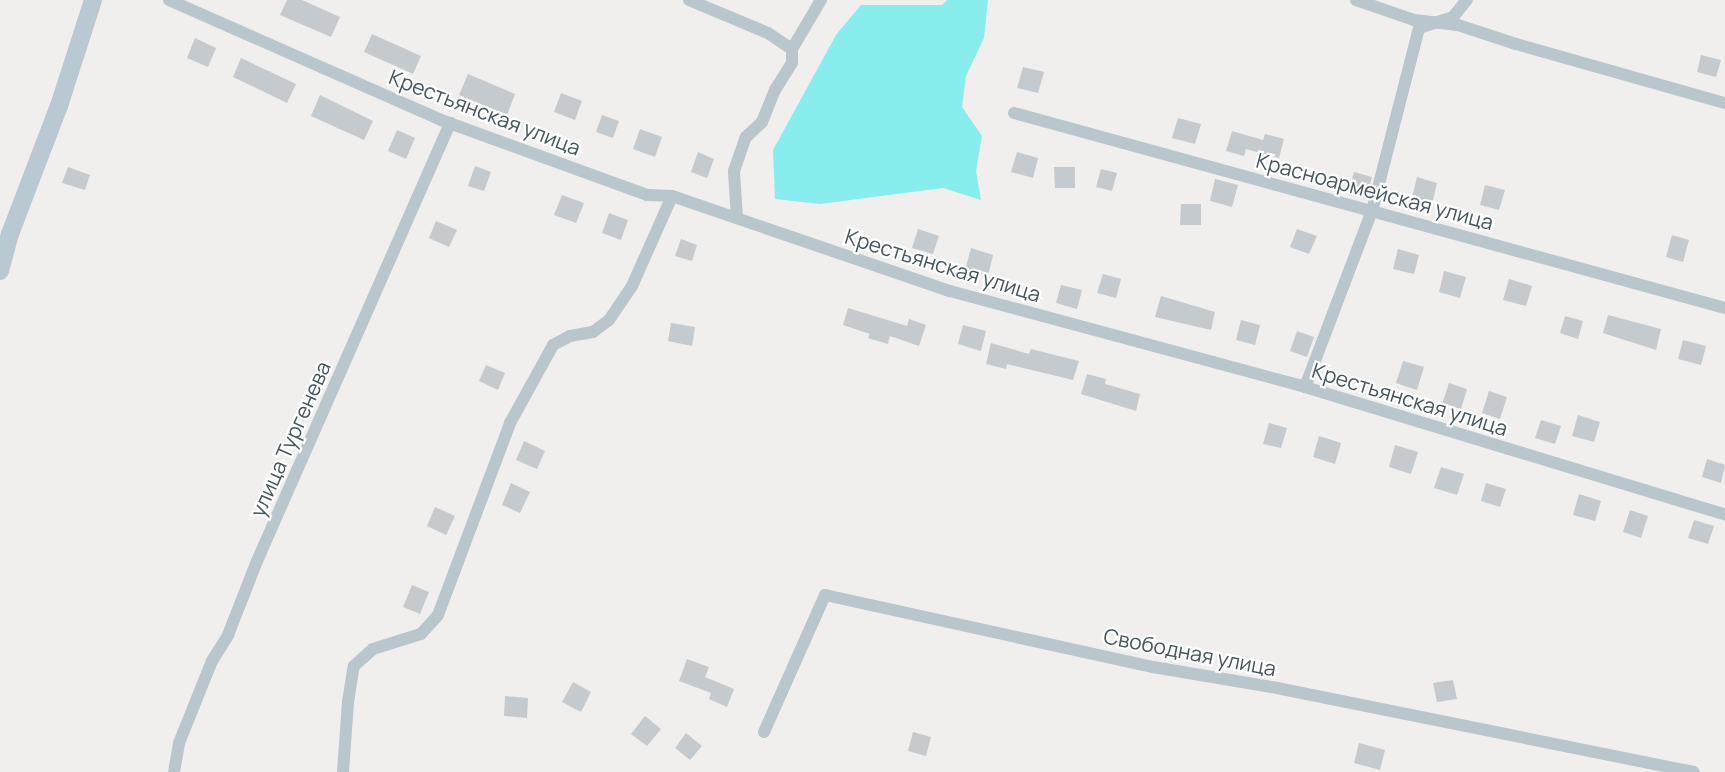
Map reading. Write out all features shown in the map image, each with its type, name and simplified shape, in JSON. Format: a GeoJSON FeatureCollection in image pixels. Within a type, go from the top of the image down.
{"type":"FeatureCollection","features":[{"type":"Feature","properties":{"kind":"street"},"geometry":{"type":"LineString","coordinates":[[0,271],[5,232],[59,106],[93,0]]}},
{"type":"Feature","properties":{"kind":"street","name":"Крестьянская улица"},"geometry":{"type":"LineString","coordinates":[[169,0],[450,123],[647,195],[672,196],[950,291],[1305,387],[1725,515]]}},
{"type":"Feature","properties":{"kind":"street"},"geometry":{"type":"LineString","coordinates":[[690,0],[768,33],[792,49]]}},
{"type":"Feature","properties":{"kind":"street"},"geometry":{"type":"LineString","coordinates":[[736,218],[734,171],[746,137],[762,122],[775,90],[792,63],[792,49],[821,0]]}},
{"type":"Feature","properties":{"kind":"street"},"geometry":{"type":"LineString","coordinates":[[1356,0],[1414,20],[1458,25],[1516,44],[1725,103]]}},
{"type":"Feature","properties":{"kind":"street"},"geometry":{"type":"LineString","coordinates":[[1305,387],[1372,211],[1419,28],[1453,17],[1467,0]]}},
{"type":"Feature","properties":{"kind":"street","name":"Красноармейская улица"},"geometry":{"type":"LineString","coordinates":[[1014,113],[1725,308]]}},
{"type":"Feature","properties":{"kind":"street","name":"улица Тургенева"},"geometry":{"type":"LineString","coordinates":[[174,772],[179,743],[212,661],[228,635],[257,561],[450,123]]}},
{"type":"Feature","properties":{"kind":"street"},"geometry":{"type":"LineString","coordinates":[[343,772],[348,702],[354,666],[373,649],[421,634],[438,615],[510,423],[553,345],[570,336],[593,332],[609,320],[632,286],[672,196]]}},
{"type":"Feature","properties":{"kind":"street","name":"Свободная улица"},"geometry":{"type":"LineString","coordinates":[[764,732],[825,595],[1153,667],[1277,688],[1694,772]]}},
{"type":"Feature","properties":{"kind":"water"},"geometry":{"type":"Polygon","coordinates":[[[947,0],[988,0],[984,38],[966,76],[962,107],[982,136],[976,171],[981,200],[943,188],[820,204],[775,199],[773,150],[836,35],[861,5],[942,5],[947,0]]]}},
{"type":"Feature","properties":{"kind":"building"},"geometry":{"type":"Polygon","coordinates":[[[287,0],[302,0],[340,17],[331,37],[280,15],[287,0]]]}},
{"type":"Feature","properties":{"kind":"building"},"geometry":{"type":"Polygon","coordinates":[[[372,34],[421,56],[413,74],[364,52],[372,34]]]}},
{"type":"Feature","properties":{"kind":"building"},"geometry":{"type":"Polygon","coordinates":[[[195,38],[216,48],[208,67],[187,58],[195,38]]]}},
{"type":"Feature","properties":{"kind":"building"},"geometry":{"type":"Polygon","coordinates":[[[1701,55],[1721,60],[1716,77],[1697,72],[1701,55]]]}},
{"type":"Feature","properties":{"kind":"building"},"geometry":{"type":"Polygon","coordinates":[[[241,58],[296,84],[287,103],[233,77],[241,58]]]}},
{"type":"Feature","properties":{"kind":"building"},"geometry":{"type":"Polygon","coordinates":[[[1023,67],[1044,72],[1038,93],[1017,88],[1023,67]]]}},
{"type":"Feature","properties":{"kind":"building"},"geometry":{"type":"Polygon","coordinates":[[[468,74],[515,94],[507,115],[459,95],[468,74]]]}},
{"type":"Feature","properties":{"kind":"building"},"geometry":{"type":"Polygon","coordinates":[[[561,93],[582,101],[575,120],[554,112],[561,93]]]}},
{"type":"Feature","properties":{"kind":"building"},"geometry":{"type":"Polygon","coordinates":[[[320,95],[373,121],[364,140],[311,116],[320,95]]]}},
{"type":"Feature","properties":{"kind":"building"},"geometry":{"type":"Polygon","coordinates":[[[602,115],[619,121],[613,138],[596,132],[602,115]]]}},
{"type":"Feature","properties":{"kind":"building"},"geometry":{"type":"Polygon","coordinates":[[[1178,118],[1201,124],[1195,144],[1172,138],[1178,118]]]}},
{"type":"Feature","properties":{"kind":"building"},"geometry":{"type":"Polygon","coordinates":[[[640,129],[662,137],[655,157],[633,149],[640,129]]]}},
{"type":"Feature","properties":{"kind":"building"},"geometry":{"type":"Polygon","coordinates":[[[397,130],[415,138],[406,159],[388,151],[397,130]]]}},
{"type":"Feature","properties":{"kind":"building"},"geometry":{"type":"Polygon","coordinates":[[[1232,131],[1263,140],[1265,134],[1284,139],[1279,158],[1246,149],[1244,156],[1226,151],[1232,131]]]}},
{"type":"Feature","properties":{"kind":"building"},"geometry":{"type":"Polygon","coordinates":[[[698,152],[714,159],[707,178],[691,172],[698,152]]]}},
{"type":"Feature","properties":{"kind":"building"},"geometry":{"type":"Polygon","coordinates":[[[1017,152],[1038,158],[1033,178],[1011,172],[1017,152]]]}},
{"type":"Feature","properties":{"kind":"building"},"geometry":{"type":"Polygon","coordinates":[[[475,166],[491,172],[484,191],[468,186],[475,166]]]}},
{"type":"Feature","properties":{"kind":"building"},"geometry":{"type":"Polygon","coordinates":[[[68,167],[90,175],[85,190],[62,183],[68,167]]]}},
{"type":"Feature","properties":{"kind":"building"},"geometry":{"type":"Polygon","coordinates":[[[1054,167],[1075,167],[1075,188],[1055,188],[1054,167]]]}},
{"type":"Feature","properties":{"kind":"building"},"geometry":{"type":"Polygon","coordinates":[[[1101,169],[1117,173],[1112,191],[1096,187],[1101,169]]]}},
{"type":"Feature","properties":{"kind":"building"},"geometry":{"type":"Polygon","coordinates":[[[1354,172],[1372,177],[1366,199],[1348,195],[1354,172]]]}},
{"type":"Feature","properties":{"kind":"building"},"geometry":{"type":"Polygon","coordinates":[[[1417,177],[1437,183],[1432,204],[1412,198],[1417,177]]]}},
{"type":"Feature","properties":{"kind":"building"},"geometry":{"type":"Polygon","coordinates":[[[1215,179],[1238,185],[1232,207],[1210,201],[1215,179]]]}},
{"type":"Feature","properties":{"kind":"building"},"geometry":{"type":"Polygon","coordinates":[[[1485,185],[1505,190],[1499,210],[1480,205],[1485,185]]]}},
{"type":"Feature","properties":{"kind":"building"},"geometry":{"type":"Polygon","coordinates":[[[562,195],[584,203],[576,223],[554,215],[562,195]]]}},
{"type":"Feature","properties":{"kind":"building"},"geometry":{"type":"Polygon","coordinates":[[[1181,204],[1201,204],[1201,225],[1180,225],[1181,204]]]}},
{"type":"Feature","properties":{"kind":"building"},"geometry":{"type":"Polygon","coordinates":[[[609,213],[628,220],[621,240],[602,233],[609,213]]]}},
{"type":"Feature","properties":{"kind":"building"},"geometry":{"type":"Polygon","coordinates":[[[436,221],[457,230],[449,247],[429,238],[436,221]]]}},
{"type":"Feature","properties":{"kind":"building"},"geometry":{"type":"Polygon","coordinates":[[[918,229],[939,236],[933,254],[912,248],[918,229]]]}},
{"type":"Feature","properties":{"kind":"building"},"geometry":{"type":"Polygon","coordinates":[[[1297,229],[1317,236],[1309,254],[1290,247],[1297,229]]]}},
{"type":"Feature","properties":{"kind":"building"},"geometry":{"type":"Polygon","coordinates":[[[1672,235],[1689,240],[1683,262],[1666,257],[1672,235]]]}},
{"type":"Feature","properties":{"kind":"building"},"geometry":{"type":"Polygon","coordinates":[[[681,239],[697,245],[692,261],[675,256],[681,239]]]}},
{"type":"Feature","properties":{"kind":"building"},"geometry":{"type":"Polygon","coordinates":[[[971,248],[993,255],[988,276],[965,270],[971,248]]]}},
{"type":"Feature","properties":{"kind":"building"},"geometry":{"type":"Polygon","coordinates":[[[1398,249],[1419,255],[1414,274],[1393,269],[1398,249]]]}},
{"type":"Feature","properties":{"kind":"building"},"geometry":{"type":"Polygon","coordinates":[[[1444,271],[1466,277],[1460,298],[1439,292],[1444,271]]]}},
{"type":"Feature","properties":{"kind":"building"},"geometry":{"type":"Polygon","coordinates":[[[1103,274],[1121,279],[1116,298],[1097,293],[1103,274]]]}},
{"type":"Feature","properties":{"kind":"building"},"geometry":{"type":"Polygon","coordinates":[[[1509,279],[1532,286],[1526,306],[1503,300],[1509,279]]]}},
{"type":"Feature","properties":{"kind":"building"},"geometry":{"type":"Polygon","coordinates":[[[1061,285],[1082,290],[1077,309],[1056,303],[1061,285]]]}},
{"type":"Feature","properties":{"kind":"building"},"geometry":{"type":"Polygon","coordinates":[[[1161,296],[1215,312],[1211,330],[1155,317],[1161,296]]]}},
{"type":"Feature","properties":{"kind":"building"},"geometry":{"type":"Polygon","coordinates":[[[848,308],[907,326],[909,319],[926,325],[919,346],[890,336],[888,344],[868,338],[870,334],[843,325],[848,308]]]}},
{"type":"Feature","properties":{"kind":"building"},"geometry":{"type":"Polygon","coordinates":[[[1608,315],[1661,329],[1656,350],[1603,333],[1608,315]]]}},
{"type":"Feature","properties":{"kind":"building"},"geometry":{"type":"Polygon","coordinates":[[[1565,316],[1583,321],[1578,339],[1560,333],[1565,316]]]}},
{"type":"Feature","properties":{"kind":"building"},"geometry":{"type":"Polygon","coordinates":[[[1241,320],[1260,325],[1255,345],[1236,340],[1241,320]]]}},
{"type":"Feature","properties":{"kind":"building"},"geometry":{"type":"Polygon","coordinates":[[[671,323],[695,327],[692,346],[668,341],[671,323]]]}},
{"type":"Feature","properties":{"kind":"building"},"geometry":{"type":"Polygon","coordinates":[[[963,325],[986,331],[981,351],[958,344],[963,325]]]}},
{"type":"Feature","properties":{"kind":"building"},"geometry":{"type":"Polygon","coordinates":[[[1297,331],[1314,337],[1307,357],[1290,351],[1297,331]]]}},
{"type":"Feature","properties":{"kind":"building"},"geometry":{"type":"Polygon","coordinates":[[[1683,340],[1706,346],[1701,365],[1678,359],[1683,340]]]}},
{"type":"Feature","properties":{"kind":"building"},"geometry":{"type":"Polygon","coordinates":[[[991,343],[1029,354],[1031,349],[1079,361],[1073,380],[1007,364],[1006,369],[986,364],[991,343]]]}},
{"type":"Feature","properties":{"kind":"building"},"geometry":{"type":"Polygon","coordinates":[[[1403,361],[1424,367],[1417,390],[1396,383],[1403,361]]]}},
{"type":"Feature","properties":{"kind":"building"},"geometry":{"type":"Polygon","coordinates":[[[486,365],[505,373],[498,390],[479,381],[486,365]]]}},
{"type":"Feature","properties":{"kind":"building"},"geometry":{"type":"Polygon","coordinates":[[[1087,374],[1106,379],[1105,384],[1140,394],[1136,411],[1081,394],[1087,374]]]}},
{"type":"Feature","properties":{"kind":"building"},"geometry":{"type":"Polygon","coordinates":[[[1449,383],[1467,389],[1461,409],[1442,404],[1449,383]]]}},
{"type":"Feature","properties":{"kind":"building"},"geometry":{"type":"Polygon","coordinates":[[[1489,391],[1507,397],[1500,419],[1482,413],[1489,391]]]}},
{"type":"Feature","properties":{"kind":"building"},"geometry":{"type":"Polygon","coordinates":[[[1578,415],[1600,422],[1594,442],[1572,436],[1578,415]]]}},
{"type":"Feature","properties":{"kind":"building"},"geometry":{"type":"Polygon","coordinates":[[[1541,420],[1561,426],[1555,444],[1535,438],[1541,420]]]}},
{"type":"Feature","properties":{"kind":"building"},"geometry":{"type":"Polygon","coordinates":[[[1269,423],[1287,428],[1281,448],[1263,444],[1269,423]]]}},
{"type":"Feature","properties":{"kind":"building"},"geometry":{"type":"Polygon","coordinates":[[[1319,436],[1341,443],[1335,464],[1313,457],[1319,436]]]}},
{"type":"Feature","properties":{"kind":"building"},"geometry":{"type":"Polygon","coordinates":[[[524,441],[545,451],[537,469],[516,460],[524,441]]]}},
{"type":"Feature","properties":{"kind":"building"},"geometry":{"type":"Polygon","coordinates":[[[1395,445],[1418,452],[1411,474],[1389,467],[1395,445]]]}},
{"type":"Feature","properties":{"kind":"building"},"geometry":{"type":"Polygon","coordinates":[[[1707,459],[1725,465],[1721,483],[1702,477],[1707,459]]]}},
{"type":"Feature","properties":{"kind":"building"},"geometry":{"type":"Polygon","coordinates":[[[1441,467],[1464,474],[1457,495],[1434,488],[1441,467]]]}},
{"type":"Feature","properties":{"kind":"building"},"geometry":{"type":"Polygon","coordinates":[[[511,483],[530,492],[520,513],[502,505],[511,483]]]}},
{"type":"Feature","properties":{"kind":"building"},"geometry":{"type":"Polygon","coordinates":[[[1486,483],[1506,489],[1500,507],[1481,501],[1486,483]]]}},
{"type":"Feature","properties":{"kind":"building"},"geometry":{"type":"Polygon","coordinates":[[[1579,494],[1601,501],[1595,521],[1573,515],[1579,494]]]}},
{"type":"Feature","properties":{"kind":"building"},"geometry":{"type":"Polygon","coordinates":[[[435,507],[455,516],[446,535],[427,526],[435,507]]]}},
{"type":"Feature","properties":{"kind":"building"},"geometry":{"type":"Polygon","coordinates":[[[1630,510],[1648,516],[1641,538],[1623,532],[1630,510]]]}},
{"type":"Feature","properties":{"kind":"building"},"geometry":{"type":"Polygon","coordinates":[[[1694,520],[1714,526],[1708,544],[1688,538],[1694,520]]]}},
{"type":"Feature","properties":{"kind":"building"},"geometry":{"type":"Polygon","coordinates":[[[412,585],[429,592],[420,614],[403,607],[412,585]]]}},
{"type":"Feature","properties":{"kind":"building"},"geometry":{"type":"Polygon","coordinates":[[[687,659],[709,667],[705,677],[734,689],[727,707],[709,699],[711,693],[679,681],[687,659]]]}},
{"type":"Feature","properties":{"kind":"building"},"geometry":{"type":"Polygon","coordinates":[[[1453,680],[1457,699],[1437,702],[1433,683],[1453,680]]]}},
{"type":"Feature","properties":{"kind":"building"},"geometry":{"type":"Polygon","coordinates":[[[573,682],[591,692],[581,712],[562,702],[573,682]]]}},
{"type":"Feature","properties":{"kind":"building"},"geometry":{"type":"Polygon","coordinates":[[[505,696],[528,698],[527,718],[504,716],[505,696]]]}},
{"type":"Feature","properties":{"kind":"building"},"geometry":{"type":"Polygon","coordinates":[[[645,716],[661,729],[647,746],[631,734],[645,716]]]}},
{"type":"Feature","properties":{"kind":"building"},"geometry":{"type":"Polygon","coordinates":[[[913,732],[931,737],[926,756],[908,751],[913,732]]]}},
{"type":"Feature","properties":{"kind":"building"},"geometry":{"type":"Polygon","coordinates":[[[686,733],[702,746],[690,760],[675,748],[686,733]]]}},
{"type":"Feature","properties":{"kind":"building"},"geometry":{"type":"Polygon","coordinates":[[[1359,743],[1385,750],[1380,770],[1354,763],[1359,743]]]}}]}
